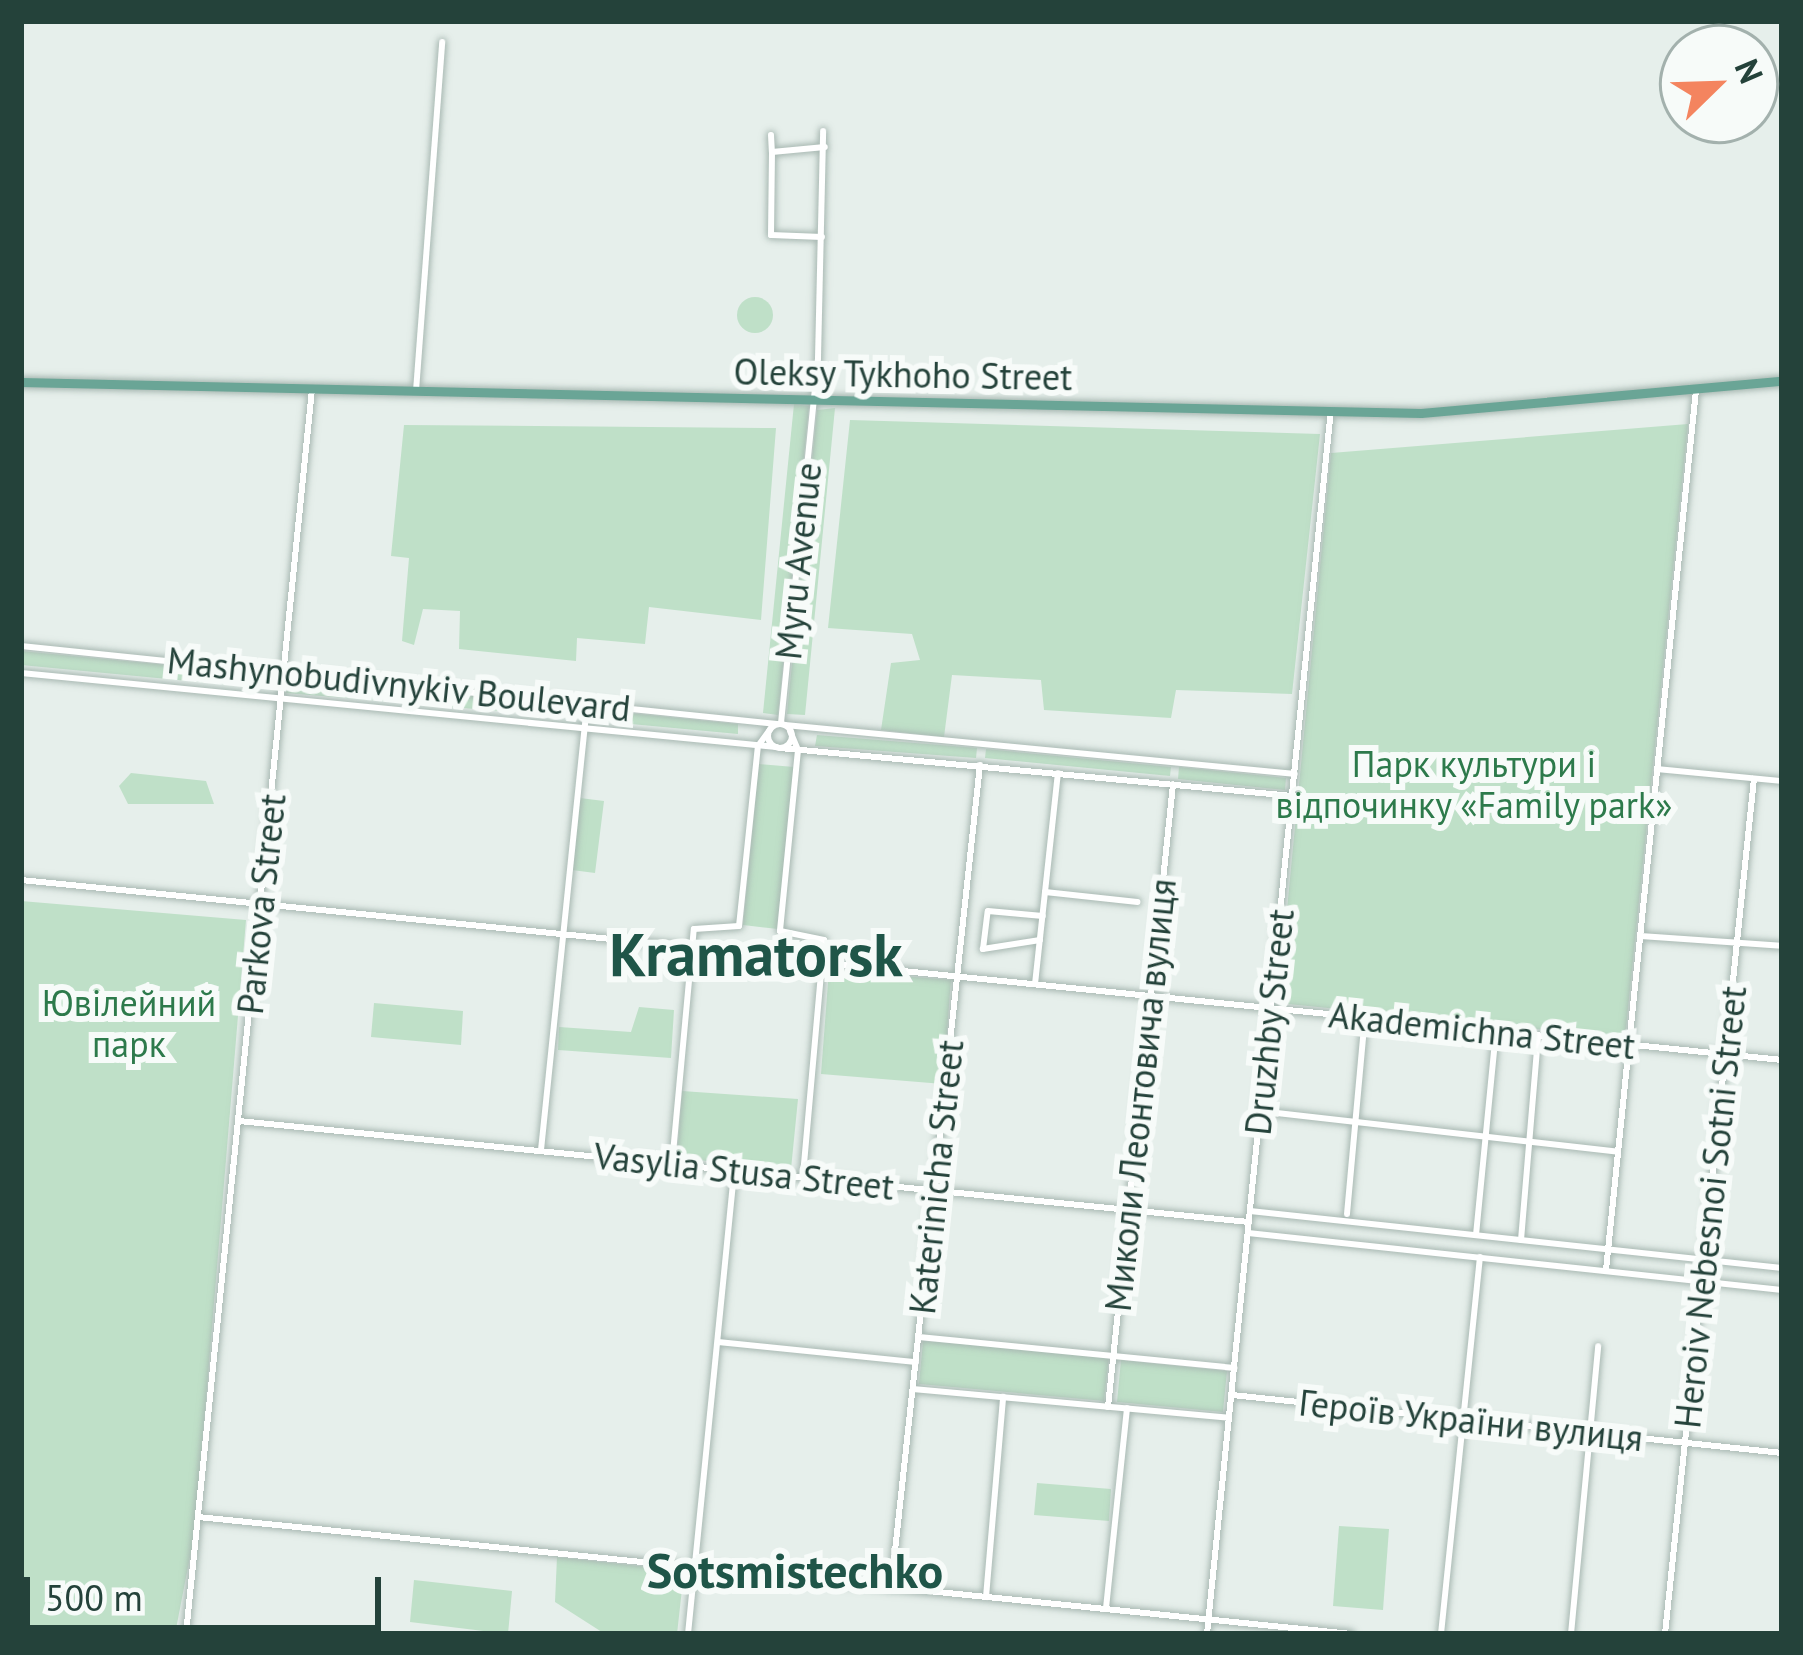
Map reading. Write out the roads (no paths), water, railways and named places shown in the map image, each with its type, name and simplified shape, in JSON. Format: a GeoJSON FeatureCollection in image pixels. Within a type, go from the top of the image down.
{"type":"FeatureCollection","features":[{"type":"Feature","properties":{"kind":"main road","name":"Oleksy Tykhoho Street"},"geometry":{"type":"LineString","coordinates":[[21,382],[1462,411],[1782,380]]}},
{"type":"Feature","properties":{"kind":"street"},"geometry":{"type":"LineString","coordinates":[[416,391],[442,42]]}},
{"type":"Feature","properties":{"kind":"street","name":"Myru Avenue"},"geometry":{"type":"LineString","coordinates":[[823,131],[814,399],[781,726],[798,750],[780,931],[824,940],[824,963]]}},
{"type":"Feature","properties":{"kind":"street"},"geometry":{"type":"LineString","coordinates":[[771,135],[771,235],[822,237]]}},
{"type":"Feature","properties":{"kind":"street"},"geometry":{"type":"LineString","coordinates":[[772,152],[825,147]]}},
{"type":"Feature","properties":{"kind":"street","name":"Parkova Street"},"geometry":{"type":"LineString","coordinates":[[186,1634],[312,388]]}},
{"type":"Feature","properties":{"kind":"street"},"geometry":{"type":"LineString","coordinates":[[1606,1270],[1696,388]]}},
{"type":"Feature","properties":{"kind":"street","name":"Druzhby Street"},"geometry":{"type":"LineString","coordinates":[[1207,1634],[1331,410]]}},
{"type":"Feature","properties":{"kind":"street","name":"Mashynobudivnykiv Boulevard"},"geometry":{"type":"LineString","coordinates":[[21,646],[781,726],[1295,774]]}},
{"type":"Feature","properties":{"kind":"street","name":"Mashynobudivnykiv Boulevard"},"geometry":{"type":"LineString","coordinates":[[21,673],[1293,796]]}},
{"type":"Feature","properties":{"kind":"street"},"geometry":{"type":"LineString","coordinates":[[541,1150],[587,704]]}},
{"type":"Feature","properties":{"kind":"street"},"geometry":{"type":"LineString","coordinates":[[672,1164],[694,929],[739,926],[758,746],[781,726]]}},
{"type":"Feature","properties":{"kind":"street"},"geometry":{"type":"LineString","coordinates":[[778,747],[781,726]]}},
{"type":"Feature","properties":{"kind":"street"},"geometry":{"type":"LineString","coordinates":[[778,747],[781,726]]}},
{"type":"Feature","properties":{"kind":"street","name":"Katerinicha Street"},"geometry":{"type":"LineString","coordinates":[[891,1588],[980,765]]}},
{"type":"Feature","properties":{"kind":"street"},"geometry":{"type":"LineString","coordinates":[[1657,769],[1782,781]]}},
{"type":"Feature","properties":{"kind":"street"},"geometry":{"type":"LineString","coordinates":[[1036,984],[1058,773]]}},
{"type":"Feature","properties":{"kind":"street","name":"Heroiv Nebesnoi Sotni Street"},"geometry":{"type":"LineString","coordinates":[[1665,1634],[1754,779]]}},
{"type":"Feature","properties":{"kind":"street","name":"Миколи Леонтовича вулиця"},"geometry":{"type":"LineString","coordinates":[[1108,1406],[1173,784]]}},
{"type":"Feature","properties":{"kind":"street"},"geometry":{"type":"LineString","coordinates":[[21,880],[691,947]]}},
{"type":"Feature","properties":{"kind":"street"},"geometry":{"type":"LineString","coordinates":[[1046,892],[1137,902]]}},
{"type":"Feature","properties":{"kind":"street"},"geometry":{"type":"LineString","coordinates":[[1040,940],[983,949],[988,911],[1043,916]]}},
{"type":"Feature","properties":{"kind":"street"},"geometry":{"type":"LineString","coordinates":[[1640,936],[1782,946]]}},
{"type":"Feature","properties":{"kind":"street"},"geometry":{"type":"LineString","coordinates":[[803,1177],[824,963]]}},
{"type":"Feature","properties":{"kind":"street","name":"Akademichna Street"},"geometry":{"type":"LineString","coordinates":[[824,963],[1782,1060]]}},
{"type":"Feature","properties":{"kind":"street"},"geometry":{"type":"LineString","coordinates":[[1347,1214],[1365,1017]]}},
{"type":"Feature","properties":{"kind":"street"},"geometry":{"type":"LineString","coordinates":[[1476,1235],[1496,1031]]}},
{"type":"Feature","properties":{"kind":"street"},"geometry":{"type":"LineString","coordinates":[[1521,1240],[1538,1036]]}},
{"type":"Feature","properties":{"kind":"street"},"geometry":{"type":"LineString","coordinates":[[1261,1111],[1618,1152]]}},
{"type":"Feature","properties":{"kind":"street","name":"Vasylia Stusa Street"},"geometry":{"type":"LineString","coordinates":[[239,1121],[1249,1222]]}},
{"type":"Feature","properties":{"kind":"street"},"geometry":{"type":"LineString","coordinates":[[688,1634],[734,1171]]}},
{"type":"Feature","properties":{"kind":"street"},"geometry":{"type":"LineString","coordinates":[[1250,1211],[1782,1268]]}},
{"type":"Feature","properties":{"kind":"street"},"geometry":{"type":"LineString","coordinates":[[1248,1233],[1782,1290]]}},
{"type":"Feature","properties":{"kind":"street"},"geometry":{"type":"LineString","coordinates":[[1442,1634],[1480,1257]]}},
{"type":"Feature","properties":{"kind":"street"},"geometry":{"type":"LineString","coordinates":[[919,1336],[1234,1368]]}},
{"type":"Feature","properties":{"kind":"street"},"geometry":{"type":"LineString","coordinates":[[718,1342],[916,1362]]}},
{"type":"Feature","properties":{"kind":"street"},"geometry":{"type":"LineString","coordinates":[[1571,1634],[1598,1346]]}},
{"type":"Feature","properties":{"kind":"street"},"geometry":{"type":"LineString","coordinates":[[914,1389],[1229,1418]]}},
{"type":"Feature","properties":{"kind":"street","name":"Героїв України вулиця"},"geometry":{"type":"LineString","coordinates":[[1232,1395],[1782,1453]]}},
{"type":"Feature","properties":{"kind":"street"},"geometry":{"type":"LineString","coordinates":[[986,1597],[1003,1397]]}},
{"type":"Feature","properties":{"kind":"street"},"geometry":{"type":"LineString","coordinates":[[1106,1608],[1127,1408]]}},
{"type":"Feature","properties":{"kind":"street"},"geometry":{"type":"LineString","coordinates":[[198,1517],[1351,1634]]}},
{"type":"Feature","properties":{"kind":"district","name":"Kramatorsk"},"geometry":{"type":"Point","coordinates":[756,954]}},
{"type":"Feature","properties":{"kind":"district","name":"Sotsmistechko"},"geometry":{"type":"Point","coordinates":[795,1571]}},
{"type":"Feature","properties":{"kind":"park label","name":"Парк культури і відпочинку «Family park»"},"geometry":{"type":"Point","coordinates":[1474,784]}},
{"type":"Feature","properties":{"kind":"park label","name":"Ювілейний парк"},"geometry":{"type":"Point","coordinates":[129,1022]}}]}
